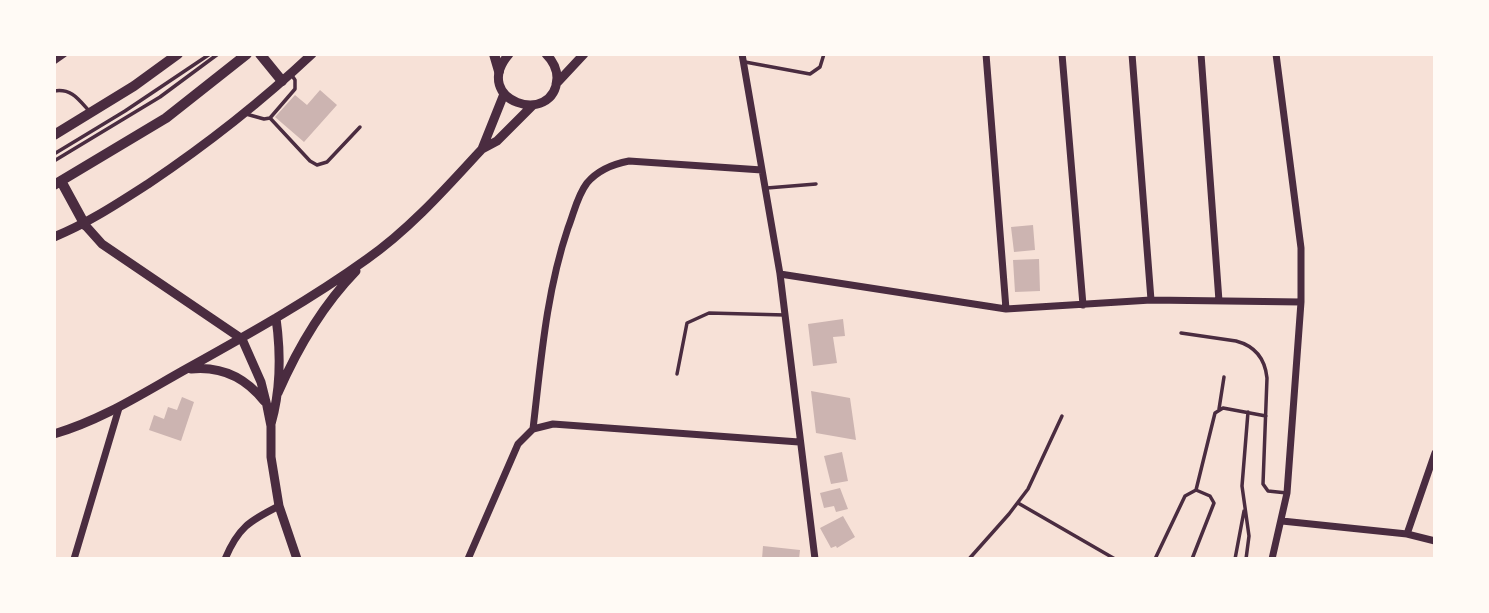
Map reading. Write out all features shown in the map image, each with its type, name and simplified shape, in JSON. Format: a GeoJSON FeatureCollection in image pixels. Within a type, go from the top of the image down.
{"type":"FeatureCollection","features":[{"type":"Feature","properties":{"kind":"highway"},"geometry":{"type":"LineString","coordinates":[[54,135],[92,113],[178,54]]}},
{"type":"Feature","properties":{"kind":"highway"},"geometry":{"type":"LineString","coordinates":[[85,225],[58,183],[166,118],[247,54]]}},
{"type":"Feature","properties":{"kind":"highway"},"geometry":{"type":"LineString","coordinates":[[260,54],[287,78]]}},
{"type":"Feature","properties":{"kind":"street"},"geometry":{"type":"LineString","coordinates":[[54,61],[64,54]]}},
{"type":"Feature","properties":{"kind":"street"},"geometry":{"type":"LineString","coordinates":[[54,237],[85,225],[164,173],[244,114],[312,54]]}},
{"type":"Feature","properties":{"kind":"street"},"geometry":{"type":"LineString","coordinates":[[509,54],[499,61],[499,79],[504,94],[522,106],[533,106]]}},
{"type":"Feature","properties":{"kind":"street"},"geometry":{"type":"LineString","coordinates":[[546,54],[555,65],[556,84]]}},
{"type":"Feature","properties":{"kind":"street"},"geometry":{"type":"LineString","coordinates":[[54,433],[88,424],[119,408],[242,339],[367,259],[400,233],[482,149],[498,141],[533,106],[552,94],[556,84],[584,54]]}},
{"type":"Feature","properties":{"kind":"street"},"geometry":{"type":"LineString","coordinates":[[986,54],[1006,309]]}},
{"type":"Feature","properties":{"kind":"street"},"geometry":{"type":"LineString","coordinates":[[1062,54],[1083,306]]}},
{"type":"Feature","properties":{"kind":"street"},"geometry":{"type":"LineString","coordinates":[[1132,54],[1151,300]]}},
{"type":"Feature","properties":{"kind":"street"},"geometry":{"type":"LineString","coordinates":[[1200,54],[1219,301]]}},
{"type":"Feature","properties":{"kind":"street"},"geometry":{"type":"LineString","coordinates":[[1272,559],[1286,494],[1301,302],[1301,248],[1276,54]]}},
{"type":"Feature","properties":{"kind":"street"},"geometry":{"type":"LineString","coordinates":[[743,58],[780,274],[815,559]]}},
{"type":"Feature","properties":{"kind":"street"},"geometry":{"type":"LineString","coordinates":[[482,149],[504,94]]}},
{"type":"Feature","properties":{"kind":"street"},"geometry":{"type":"LineString","coordinates":[[533,429],[552,286],[580,194],[589,181],[614,164],[629,161],[762,170]]}},
{"type":"Feature","properties":{"kind":"street"},"geometry":{"type":"LineString","coordinates":[[85,225],[102,244],[242,339],[261,382],[271,426],[271,457],[279,506],[297,559]]}},
{"type":"Feature","properties":{"kind":"street"},"geometry":{"type":"LineString","coordinates":[[278,393],[307,334],[331,299],[367,259]]}},
{"type":"Feature","properties":{"kind":"street"},"geometry":{"type":"LineString","coordinates":[[780,274],[1006,309],[1151,300],[1301,302]]}},
{"type":"Feature","properties":{"kind":"street"},"geometry":{"type":"LineString","coordinates":[[271,426],[278,393],[280,355],[276,318]]}},
{"type":"Feature","properties":{"kind":"street"},"geometry":{"type":"LineString","coordinates":[[186,369],[223,371],[241,379],[256,390],[267,406]]}},
{"type":"Feature","properties":{"kind":"street"},"geometry":{"type":"LineString","coordinates":[[74,559],[119,408]]}},
{"type":"Feature","properties":{"kind":"street"},"geometry":{"type":"LineString","coordinates":[[468,559],[518,444],[533,429],[553,424],[799,442]]}},
{"type":"Feature","properties":{"kind":"street"},"geometry":{"type":"LineString","coordinates":[[1407,534],[1435,453]]}},
{"type":"Feature","properties":{"kind":"street"},"geometry":{"type":"LineString","coordinates":[[225,559],[232,542],[246,524],[279,506]]}},
{"type":"Feature","properties":{"kind":"street"},"geometry":{"type":"LineString","coordinates":[[1282,521],[1407,534],[1435,541]]}},
{"type":"Feature","properties":{"kind":"lane"},"geometry":{"type":"LineString","coordinates":[[54,154],[125,111],[210,54]]}},
{"type":"Feature","properties":{"kind":"lane"},"geometry":{"type":"LineString","coordinates":[[54,161],[160,97],[218,54]]}},
{"type":"Feature","properties":{"kind":"lane"},"geometry":{"type":"LineString","coordinates":[[743,58],[810,74],[820,67],[824,54]]}},
{"type":"Feature","properties":{"kind":"lane"},"geometry":{"type":"LineString","coordinates":[[244,114],[270,118],[295,89],[295,80],[287,78]]}},
{"type":"Feature","properties":{"kind":"lane"},"geometry":{"type":"LineString","coordinates":[[54,91],[72,92],[92,113]]}},
{"type":"Feature","properties":{"kind":"lane"},"geometry":{"type":"LineString","coordinates":[[270,118],[310,161],[317,165],[327,162],[360,127]]}},
{"type":"Feature","properties":{"kind":"lane"},"geometry":{"type":"LineString","coordinates":[[765,189],[816,184]]}},
{"type":"Feature","properties":{"kind":"lane"},"geometry":{"type":"LineString","coordinates":[[677,374],[687,323],[709,313],[785,316]]}},
{"type":"Feature","properties":{"kind":"lane"},"geometry":{"type":"LineString","coordinates":[[1181,333],[1244,343],[1258,354],[1266,369],[1263,484],[1268,491],[1286,494]]}},
{"type":"Feature","properties":{"kind":"lane"},"geometry":{"type":"LineString","coordinates":[[1155,559],[1185,496],[1196,490],[1215,413],[1219,409],[1224,377]]}},
{"type":"Feature","properties":{"kind":"lane"},"geometry":{"type":"LineString","coordinates":[[1219,409],[1266,416]]}},
{"type":"Feature","properties":{"kind":"lane"},"geometry":{"type":"LineString","coordinates":[[1246,559],[1249,536],[1242,474],[1248,412]]}},
{"type":"Feature","properties":{"kind":"lane"},"geometry":{"type":"LineString","coordinates":[[969,559],[1028,489],[1062,416]]}},
{"type":"Feature","properties":{"kind":"lane"},"geometry":{"type":"LineString","coordinates":[[1192,559],[1214,503],[1210,496],[1196,490]]}},
{"type":"Feature","properties":{"kind":"lane"},"geometry":{"type":"LineString","coordinates":[[1018,503],[1115,559]]}},
{"type":"Feature","properties":{"kind":"lane"},"geometry":{"type":"LineString","coordinates":[[1235,559],[1244,509]]}},
{"type":"Feature","properties":{"kind":"building"},"geometry":{"type":"Polygon","coordinates":[[[320,90],[337,105],[304,142],[275,117],[295,95],[307,105],[320,90]]]}},
{"type":"Feature","properties":{"kind":"building"},"geometry":{"type":"Polygon","coordinates":[[[1033,225],[1035,250],[1014,252],[1011,227],[1033,225]]]}},
{"type":"Feature","properties":{"kind":"building"},"geometry":{"type":"Polygon","coordinates":[[[1039,259],[1040,291],[1015,292],[1013,260],[1039,259]]]}},
{"type":"Feature","properties":{"kind":"building"},"geometry":{"type":"Polygon","coordinates":[[[843,319],[845,336],[833,337],[837,363],[813,366],[808,324],[843,319]]]}},
{"type":"Feature","properties":{"kind":"building"},"geometry":{"type":"Polygon","coordinates":[[[811,391],[850,398],[856,440],[816,433],[811,391]]]}},
{"type":"Feature","properties":{"kind":"building"},"geometry":{"type":"Polygon","coordinates":[[[182,397],[194,402],[181,441],[149,430],[154,415],[164,419],[168,407],[177,410],[182,397]]]}},
{"type":"Feature","properties":{"kind":"building"},"geometry":{"type":"Polygon","coordinates":[[[842,452],[848,481],[831,484],[824,456],[842,452]]]}},
{"type":"Feature","properties":{"kind":"building"},"geometry":{"type":"Polygon","coordinates":[[[840,488],[848,509],[836,512],[834,506],[824,508],[820,493],[840,488]]]}},
{"type":"Feature","properties":{"kind":"building"},"geometry":{"type":"Polygon","coordinates":[[[843,516],[855,537],[837,548],[831,548],[820,528],[843,516]]]}},
{"type":"Feature","properties":{"kind":"building"},"geometry":{"type":"Polygon","coordinates":[[[763,546],[800,550],[799,559],[762,559],[763,546]]]}}]}
